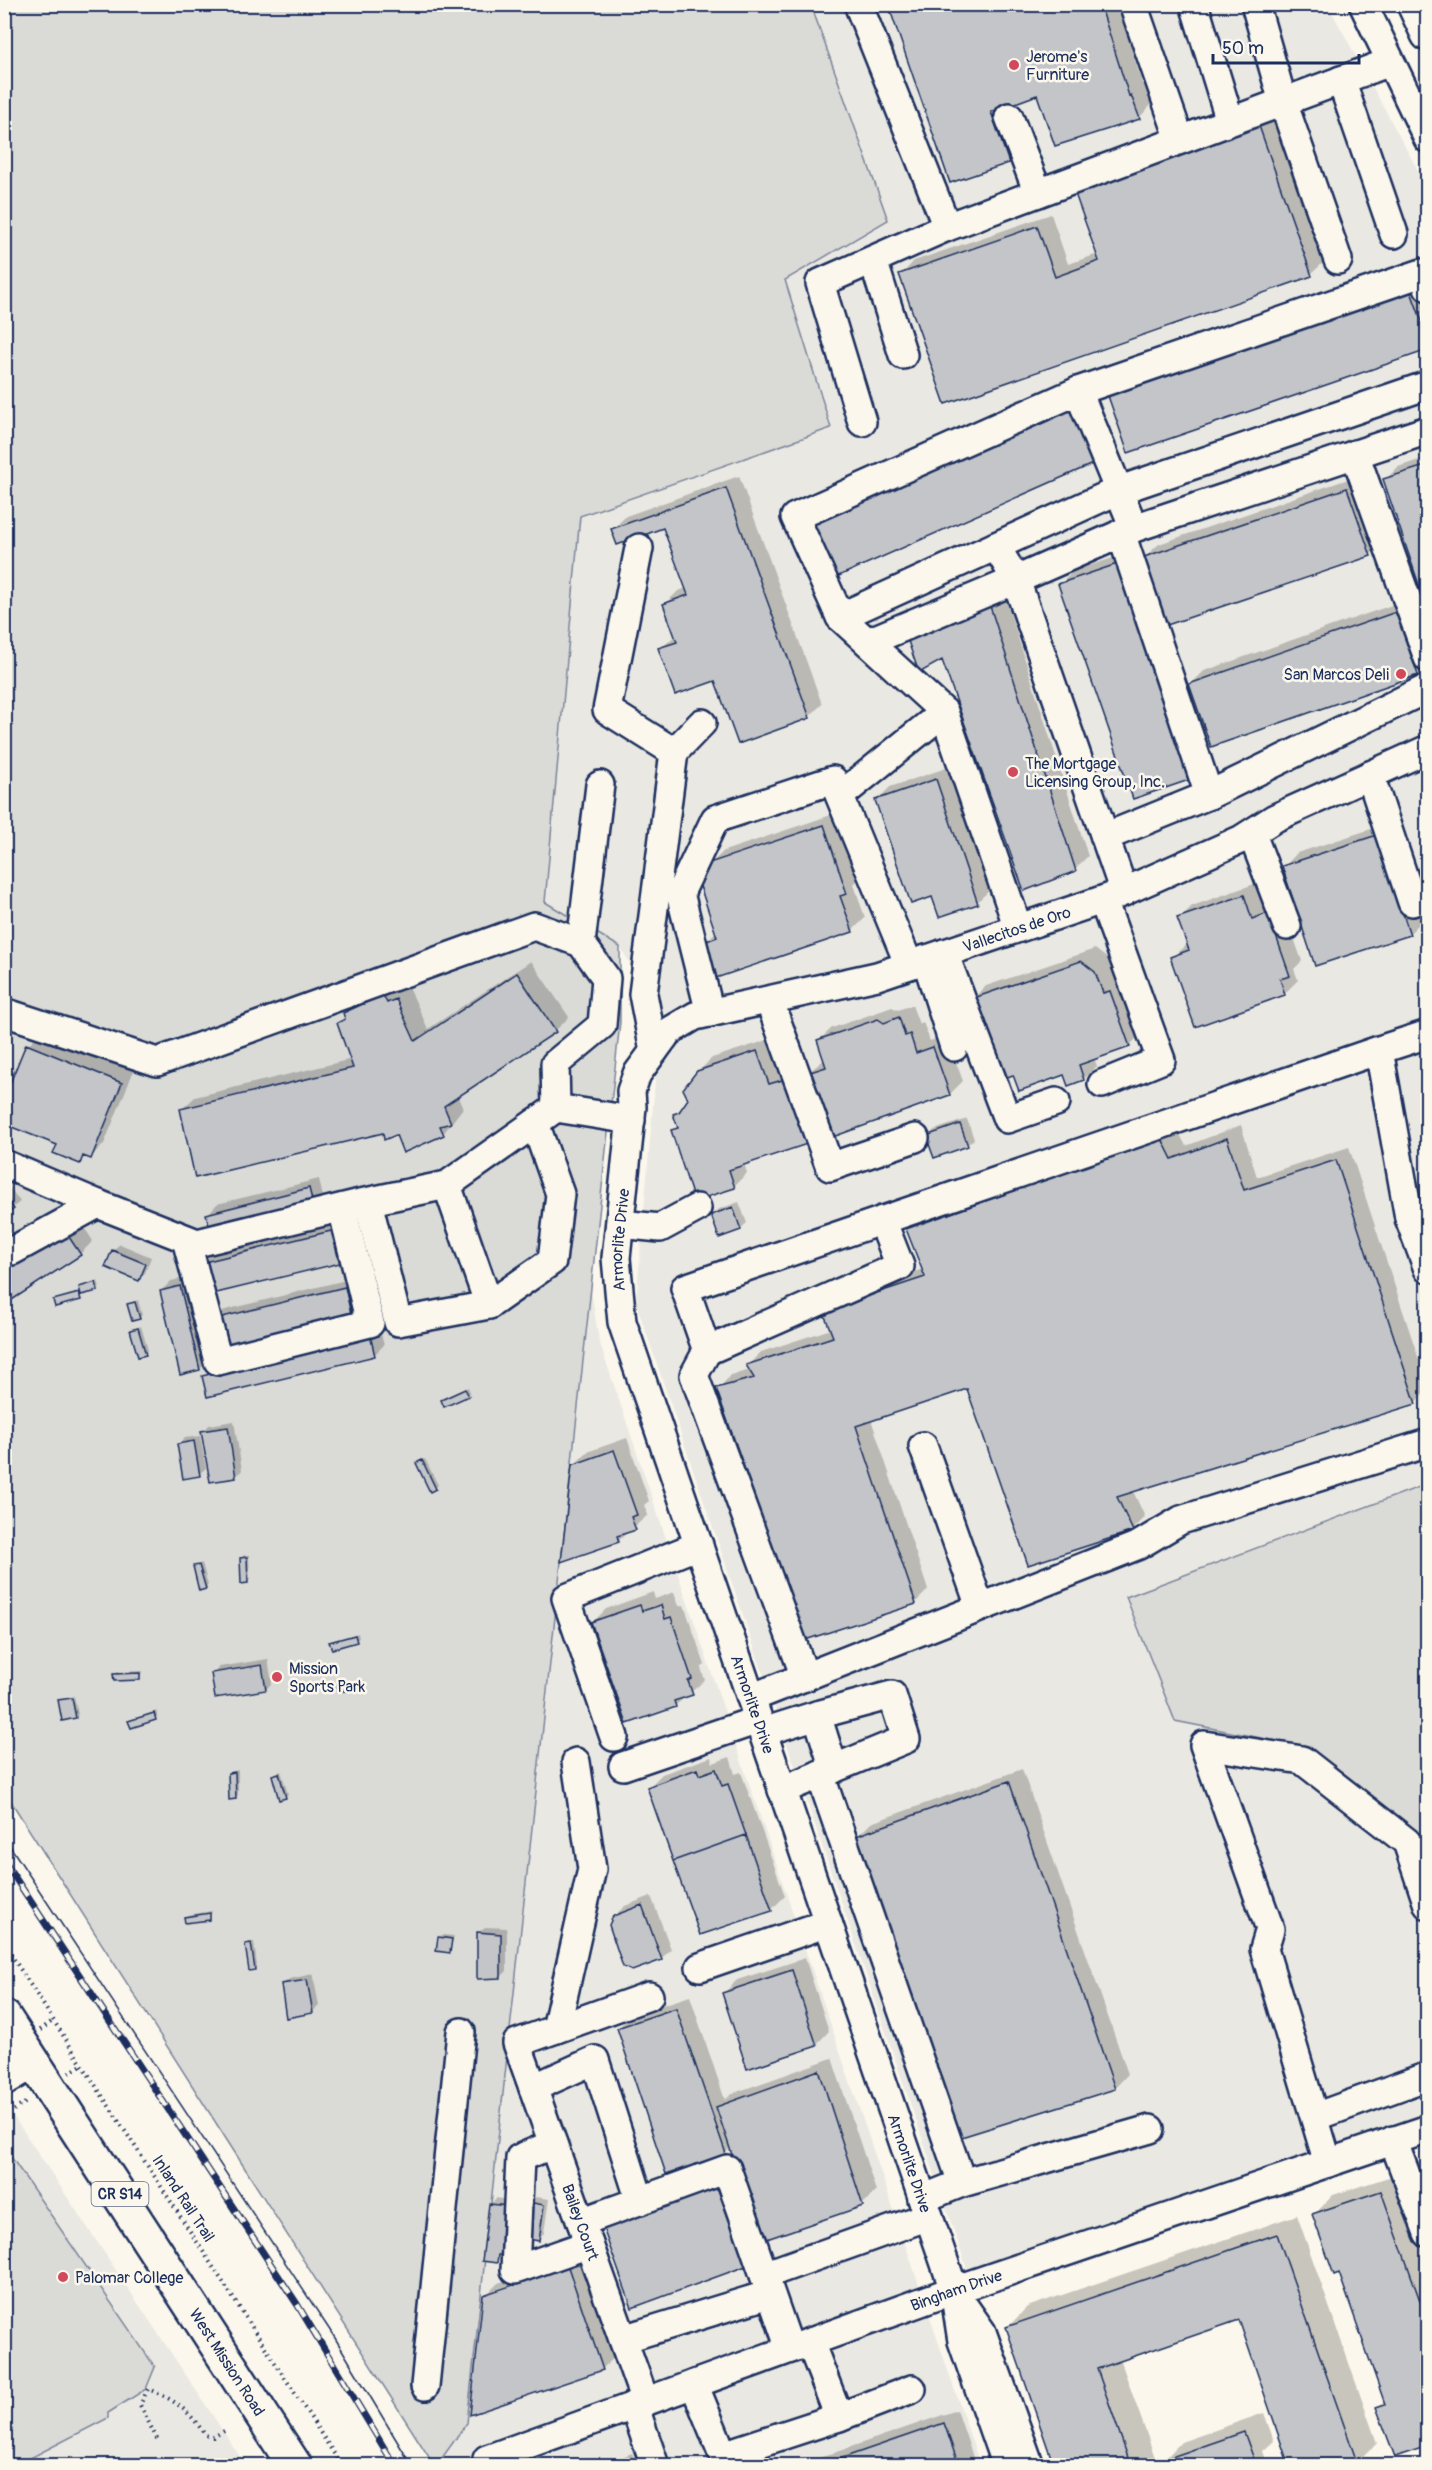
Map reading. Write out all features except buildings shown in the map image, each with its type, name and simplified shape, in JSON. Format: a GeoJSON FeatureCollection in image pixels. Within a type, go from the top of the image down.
{"type":"FeatureCollection","features":[{"type":"Feature","properties":{"kind":"main road"},"geometry":{"type":"LineString","coordinates":[[1414,4],[1428,34]]}},
{"type":"Feature","properties":{"kind":"main road","name":"West Mission Road"},"geometry":{"type":"LineString","coordinates":[[4,2017],[36,2063],[295,2466]]}},
{"type":"Feature","properties":{"kind":"street"},"geometry":{"type":"LineString","coordinates":[[858,4],[947,227]]}},
{"type":"Feature","properties":{"kind":"street"},"geometry":{"type":"LineString","coordinates":[[1133,4],[1180,140]]}},
{"type":"Feature","properties":{"kind":"street"},"geometry":{"type":"LineString","coordinates":[[1194,4],[1230,121]]}},
{"type":"Feature","properties":{"kind":"street"},"geometry":{"type":"LineString","coordinates":[[1256,4],[1282,102],[1338,260]]}},
{"type":"Feature","properties":{"kind":"street"},"geometry":{"type":"LineString","coordinates":[[1363,4],[1428,139]]}},
{"type":"Feature","properties":{"kind":"street"},"geometry":{"type":"LineString","coordinates":[[862,422],[820,283],[947,227],[1390,62]]}},
{"type":"Feature","properties":{"kind":"street"},"geometry":{"type":"LineString","coordinates":[[1341,80],[1394,234]]}},
{"type":"Feature","properties":{"kind":"street"},"geometry":{"type":"LineString","coordinates":[[1009,117],[1038,193]]}},
{"type":"Feature","properties":{"kind":"street"},"geometry":{"type":"LineString","coordinates":[[873,260],[903,355]]}},
{"type":"Feature","properties":{"kind":"street"},"geometry":{"type":"LineString","coordinates":[[1018,928],[944,712],[840,616],[795,517],[1078,391],[1422,273],[1428,287]]}},
{"type":"Feature","properties":{"kind":"street"},"geometry":{"type":"LineString","coordinates":[[840,616],[1118,491],[1428,385]]}},
{"type":"Feature","properties":{"kind":"street"},"geometry":{"type":"LineString","coordinates":[[1078,391],[1118,491],[1209,795]]}},
{"type":"Feature","properties":{"kind":"street"},"geometry":{"type":"LineString","coordinates":[[868,642],[1128,530],[1428,430]]}},
{"type":"Feature","properties":{"kind":"street"},"geometry":{"type":"LineString","coordinates":[[1355,454],[1428,658]]}},
{"type":"Feature","properties":{"kind":"street"},"geometry":{"type":"LineString","coordinates":[[996,546],[1016,580],[1105,837],[1114,896],[1161,1060],[1102,1084]]}},
{"type":"Feature","properties":{"kind":"street"},"geometry":{"type":"LineString","coordinates":[[639,548],[607,710],[674,752]]}},
{"type":"Feature","properties":{"kind":"street"},"geometry":{"type":"LineString","coordinates":[[1105,837],[1209,795],[1428,688]]}},
{"type":"Feature","properties":{"kind":"street"},"geometry":{"type":"LineString","coordinates":[[840,796],[944,712]]}},
{"type":"Feature","properties":{"kind":"street"},"geometry":{"type":"LineString","coordinates":[[654,1051],[643,994],[674,752],[702,723]]}},
{"type":"Feature","properties":{"kind":"street","name":"Vallecitos de Oro"},"geometry":{"type":"LineString","coordinates":[[632,1113],[631,1090],[637,1074],[668,1032],[695,1016],[877,976],[1114,896],[1251,834],[1275,818],[1428,748]]}},
{"type":"Feature","properties":{"kind":"street"},"geometry":{"type":"LineString","coordinates":[[1370,775],[1412,902]]}},
{"type":"Feature","properties":{"kind":"street"},"geometry":{"type":"LineString","coordinates":[[710,1013],[680,893],[715,819],[833,780],[1006,1119],[1056,1102]]}},
{"type":"Feature","properties":{"kind":"street"},"geometry":{"type":"LineString","coordinates":[[581,943],[600,785]]}},
{"type":"Feature","properties":{"kind":"street"},"geometry":{"type":"LineString","coordinates":[[1251,834],[1287,926]]}},
{"type":"Feature","properties":{"kind":"street"},"geometry":{"type":"LineString","coordinates":[[4,1012],[157,1062],[534,926],[581,943],[606,978],[602,1025],[555,1064],[545,1115],[560,1194],[552,1261],[489,1305],[398,1322],[355,1205]]}},
{"type":"Feature","properties":{"kind":"street"},"geometry":{"type":"LineString","coordinates":[[926,959],[954,1047]]}},
{"type":"Feature","properties":{"kind":"street"},"geometry":{"type":"LineString","coordinates":[[769,1000],[830,1167],[915,1138]]}},
{"type":"Feature","properties":{"kind":"street"},"geometry":{"type":"LineString","coordinates":[[707,1351],[685,1288],[1428,1034]]}},
{"type":"Feature","properties":{"kind":"street"},"geometry":{"type":"LineString","coordinates":[[1379,1050],[1418,1215],[1428,1269]]}},
{"type":"Feature","properties":{"kind":"street"},"geometry":{"type":"LineString","coordinates":[[4,1164],[197,1243],[447,1185],[545,1115],[632,1113]]}},
{"type":"Feature","properties":{"kind":"street","name":"Armorlite Drive"},"geometry":{"type":"LineString","coordinates":[[632,1113],[616,1258],[622,1322],[954,2290],[962,2341],[1006,2466]]}},
{"type":"Feature","properties":{"kind":"street"},"geometry":{"type":"LineString","coordinates":[[447,1185],[489,1305]]}},
{"type":"Feature","properties":{"kind":"street"},"geometry":{"type":"LineString","coordinates":[[7,1249],[98,1204]]}},
{"type":"Feature","properties":{"kind":"street"},"geometry":{"type":"LineString","coordinates":[[186,1239],[218,1361],[370,1323],[355,1205]]}},
{"type":"Feature","properties":{"kind":"street"},"geometry":{"type":"LineString","coordinates":[[620,1224],[660,1228],[697,1208]]}},
{"type":"Feature","properties":{"kind":"street"},"geometry":{"type":"LineString","coordinates":[[805,1677],[693,1375],[707,1351],[900,1266],[882,1220]]}},
{"type":"Feature","properties":{"kind":"street"},"geometry":{"type":"LineString","coordinates":[[623,1766],[757,1716],[805,1677],[1140,1545],[1181,1520],[1428,1443]]}},
{"type":"Feature","properties":{"kind":"street"},"geometry":{"type":"LineString","coordinates":[[923,1446],[980,1607]]}},
{"type":"Feature","properties":{"kind":"street"},"geometry":{"type":"LineString","coordinates":[[614,1737],[566,1598],[699,1545]]}},
{"type":"Feature","properties":{"kind":"street"},"geometry":{"type":"LineString","coordinates":[[757,1716],[817,1715],[892,1695],[906,1739],[782,1790]]}},
{"type":"Feature","properties":{"kind":"street"},"geometry":{"type":"LineString","coordinates":[[817,1715],[827,1772],[962,2183]]}},
{"type":"Feature","properties":{"kind":"street"},"geometry":{"type":"LineString","coordinates":[[1328,2163],[1264,1949],[1270,1929],[1204,1745],[1302,1760],[1407,1842],[1428,1905]]}},
{"type":"Feature","properties":{"kind":"street"},"geometry":{"type":"LineString","coordinates":[[556,2029],[592,1869],[576,1762]]}},
{"type":"Feature","properties":{"kind":"street"},"geometry":{"type":"LineString","coordinates":[[700,1967],[828,1923]]}},
{"type":"Feature","properties":{"kind":"street"},"geometry":{"type":"LineString","coordinates":[[556,2029],[649,1995]]}},
{"type":"Feature","properties":{"kind":"street","name":"Bailey Court"},"geometry":{"type":"LineString","coordinates":[[556,2029],[517,2043],[623,2339],[655,2466]]}},
{"type":"Feature","properties":{"kind":"street"},"geometry":{"type":"LineString","coordinates":[[425,2386],[461,2032]]}},
{"type":"Feature","properties":{"kind":"street"},"geometry":{"type":"LineString","coordinates":[[533,2088],[596,2060],[640,2200]]}},
{"type":"Feature","properties":{"kind":"street"},"geometry":{"type":"LineString","coordinates":[[4,2082],[36,2063]]}},
{"type":"Feature","properties":{"kind":"street"},"geometry":{"type":"LineString","coordinates":[[1315,2117],[1428,2076]]}},
{"type":"Feature","properties":{"kind":"street"},"geometry":{"type":"LineString","coordinates":[[623,2339],[767,2285],[925,2207],[962,2183],[1150,2129]]}},
{"type":"Feature","properties":{"kind":"street","name":"Bingham Drive"},"geometry":{"type":"LineString","coordinates":[[488,2462],[639,2403],[954,2290],[1428,2129]]}},
{"type":"Feature","properties":{"kind":"street"},"geometry":{"type":"LineString","coordinates":[[1393,2140],[1428,2233]]}},
{"type":"Feature","properties":{"kind":"street"},"geometry":{"type":"LineString","coordinates":[[553,2144],[520,2158],[515,2270],[585,2233],[640,2200],[727,2169],[767,2285],[839,2417]]}},
{"type":"Feature","properties":{"kind":"street","name":"Armorlite Drive"},"geometry":{"type":"LineString","coordinates":[[954,2290],[982,2332],[1030,2466]]}},
{"type":"Feature","properties":{"kind":"street"},"geometry":{"type":"LineString","coordinates":[[694,2384],[724,2460],[912,2389]]}},
{"type":"Feature","properties":{"kind":"path","name":"Inland Rail Trail"},"geometry":{"type":"LineString","coordinates":[[4,1944],[342,2466]]}},
{"type":"Feature","properties":{"kind":"path"},"geometry":{"type":"LineString","coordinates":[[4,2102],[11,2112]]}},
{"type":"Feature","properties":{"kind":"path"},"geometry":{"type":"LineString","coordinates":[[157,2439],[140,2405],[148,2389],[176,2401],[195,2419],[205,2434],[213,2437],[228,2429]]}},
{"type":"Feature","properties":{"kind":"shaded area"},"geometry":{"type":"Polygon","coordinates":[[[65,4],[811,5],[888,220],[785,280],[831,428],[580,516],[545,902],[620,947],[620,1022],[467,2423],[437,2465],[434,2465],[5,1792],[5,8],[65,4]]]}},
{"type":"Feature","properties":{"kind":"shaded area"},"geometry":{"type":"Polygon","coordinates":[[[811,5],[1328,5],[1427,187],[1427,1484],[1127,1597],[1175,1721],[1307,1747],[1410,1825],[1427,1870],[1427,2115],[968,2272],[636,1303],[661,1013],[620,947],[545,902],[580,516],[831,428],[784,280],[888,219],[811,5]]]}},
{"type":"Feature","properties":{"kind":"shaded area"},"geometry":{"type":"Polygon","coordinates":[[[591,1289],[599,1341],[980,2465],[437,2466],[467,2423],[591,1289]]]}},
{"type":"Feature","properties":{"kind":"shaded area"},"geometry":{"type":"Polygon","coordinates":[[[1427,1484],[1427,1870],[1410,1825],[1307,1747],[1175,1721],[1126,1597],[1427,1484]]]}},
{"type":"Feature","properties":{"kind":"shaded area","name":"Palomar College"},"geometry":{"type":"Polygon","coordinates":[[[4,2102],[237,2452],[245,2465],[5,2465],[4,2102]]]}},
{"type":"Feature","properties":{"kind":"shaded area"},"geometry":{"type":"Polygon","coordinates":[[[5,2148],[155,2367],[146,2389],[108,2413],[108,2418],[15,2466],[4,2465],[5,2148]]]}},
{"type":"Feature","properties":{"kind":"tram line"},"geometry":{"type":"LineString","coordinates":[[4,1837],[335,2338],[412,2466]]}},
{"type":"Feature","properties":{"kind":"railway"},"geometry":{"type":"LineString","coordinates":[[4,1861],[297,2304],[395,2466]]}},
{"type":"Feature","properties":{"kind":"place","name":"Jerome's Furniture"},"geometry":{"type":"Point","coordinates":[1014,65]}},
{"type":"Feature","properties":{"kind":"place","name":"San Marcos Deli"},"geometry":{"type":"Point","coordinates":[1401,674]}},
{"type":"Feature","properties":{"kind":"place","name":"The Mortgage Licensing Group, Inc."},"geometry":{"type":"Point","coordinates":[1013,772]}},
{"type":"Feature","properties":{"kind":"place","name":"Mission Sports Park"},"geometry":{"type":"Point","coordinates":[277,1677]}},
{"type":"Feature","properties":{"kind":"place","name":"Palomar College"},"geometry":{"type":"Point","coordinates":[63,2277]}}]}
